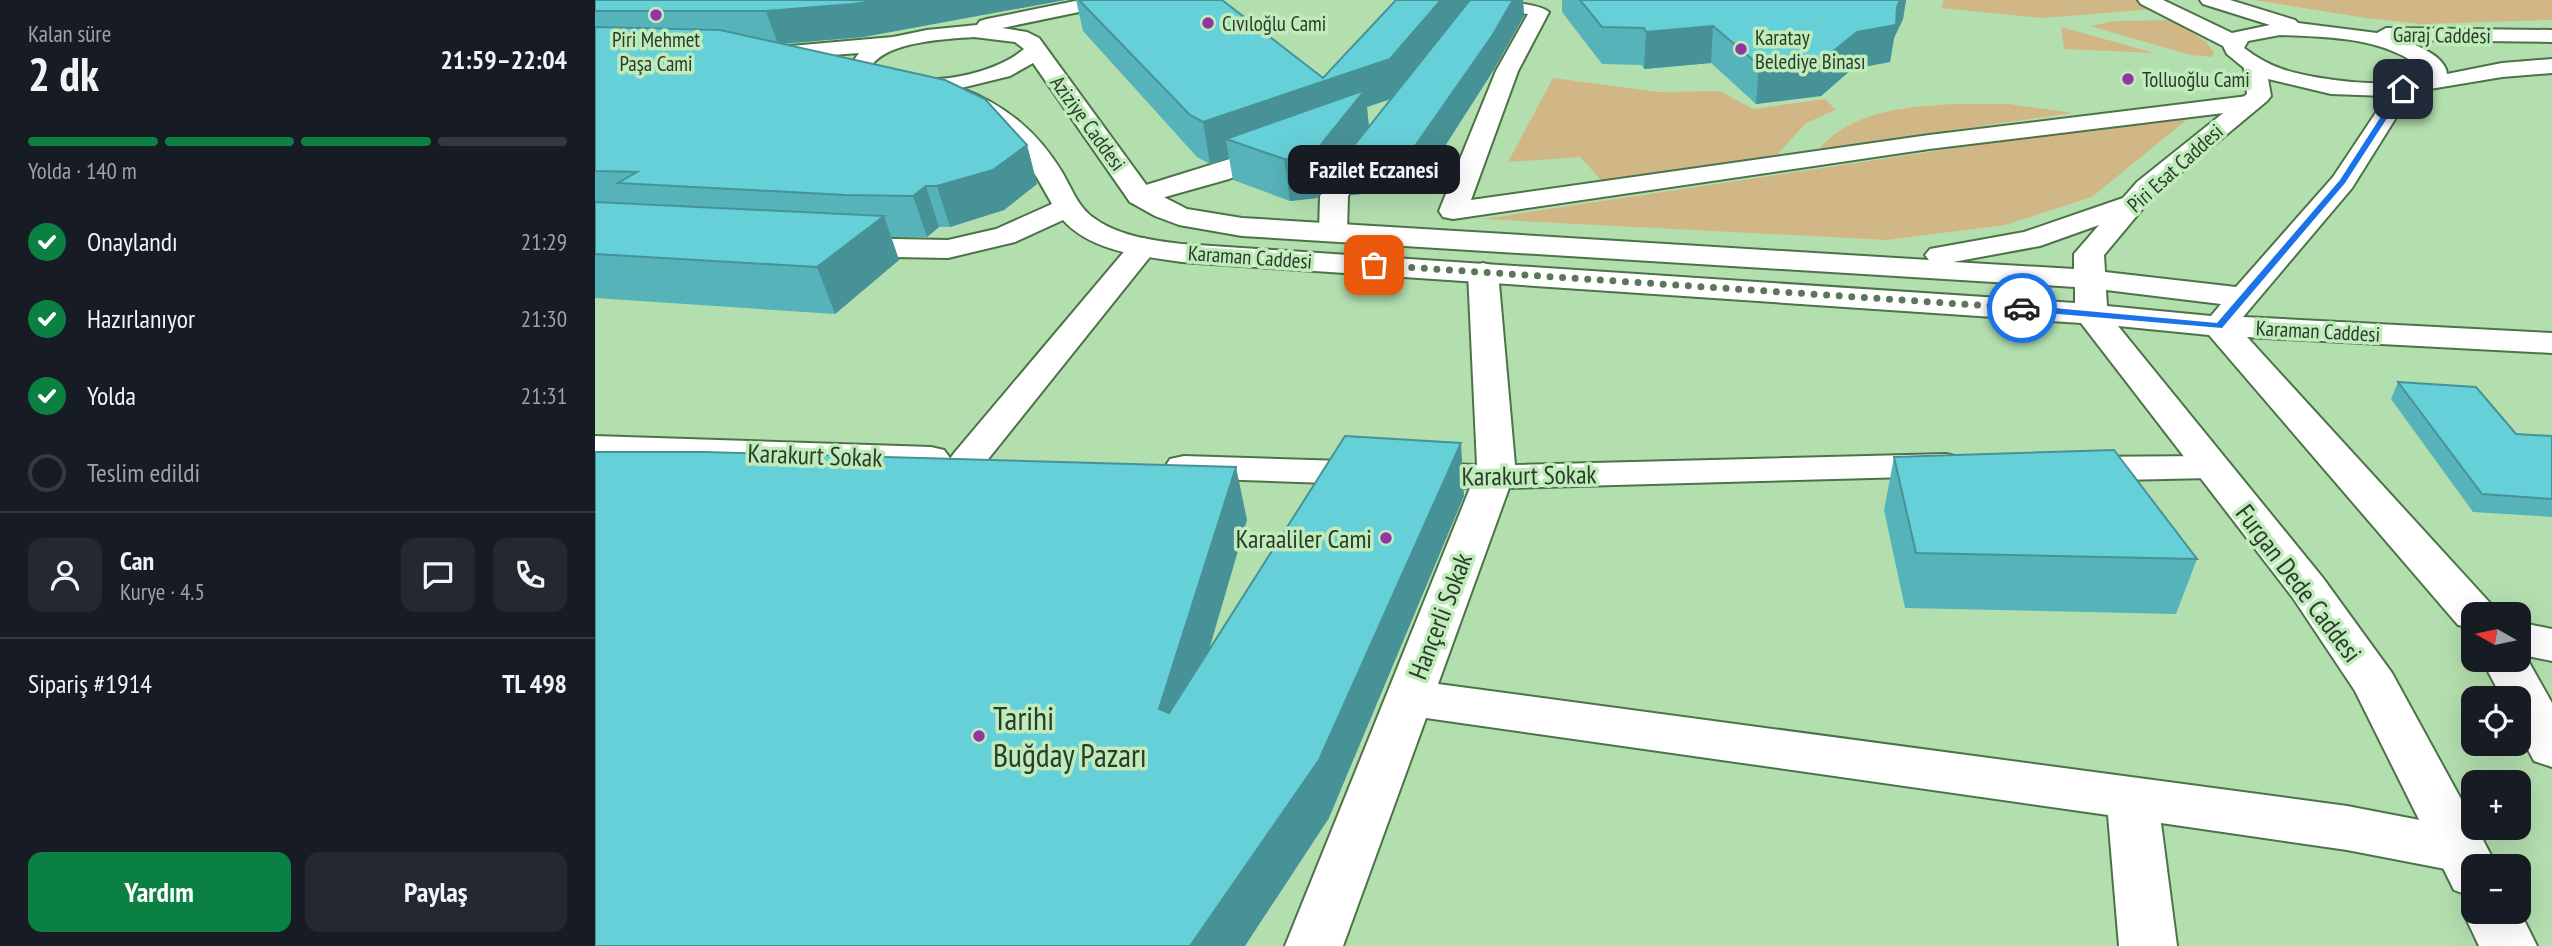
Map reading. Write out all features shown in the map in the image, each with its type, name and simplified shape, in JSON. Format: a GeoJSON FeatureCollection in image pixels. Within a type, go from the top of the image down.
{"type":"FeatureCollection","features":[{"type":"Feature","properties":{"kind":"main road"},"geometry":{"type":"LineString","coordinates":[[2148,0],[2233,43]]}},
{"type":"Feature","properties":{"kind":"main road"},"geometry":{"type":"LineString","coordinates":[[2224,2],[2307,29]]}},
{"type":"Feature","properties":{"kind":"main road"},"geometry":{"type":"LineString","coordinates":[[1072,27],[1103,3]]}},
{"type":"Feature","properties":{"kind":"main road"},"geometry":{"type":"LineString","coordinates":[[775,74],[746,64],[917,38],[1103,3]]}},
{"type":"Feature","properties":{"kind":"main road"},"geometry":{"type":"LineString","coordinates":[[1463,10],[1499,5],[1533,9],[1557,4]]}},
{"type":"Feature","properties":{"kind":"main road"},"geometry":{"type":"LineString","coordinates":[[1533,9],[1539,12],[1507,71],[1453,211],[1929,142],[2248,103]]}},
{"type":"Feature","properties":{"kind":"main road"},"geometry":{"type":"LineString","coordinates":[[2233,43],[2241,36],[2257,32],[2307,29],[2332,32],[2387,42],[2428,60],[2437,70],[2435,78],[2413,87],[2343,182],[2219,326],[2463,602]]}},
{"type":"Feature","properties":{"kind":"main road"},"geometry":{"type":"LineString","coordinates":[[843,79],[935,85],[992,75],[1029,58],[1038,43],[999,32],[946,33]]}},
{"type":"Feature","properties":{"kind":"main road","name":"Garaj Caddesi"},"geometry":{"type":"LineString","coordinates":[[2332,32],[2552,36]]}},
{"type":"Feature","properties":{"kind":"main road"},"geometry":{"type":"LineString","coordinates":[[818,245],[948,249],[1005,236],[1067,208],[1039,155],[1008,121],[956,94],[866,78],[858,70],[860,62],[871,53],[917,38]]}},
{"type":"Feature","properties":{"kind":"main road","name":"Aziziye Caddesi"},"geometry":{"type":"LineString","coordinates":[[1038,43],[1140,196]]}},
{"type":"Feature","properties":{"kind":"main road"},"geometry":{"type":"LineString","coordinates":[[2233,43],[2234,50],[2241,58],[2255,66]]}},
{"type":"Feature","properties":{"kind":"main road","name":"Piri Esat Caddesi"},"geometry":{"type":"LineString","coordinates":[[2090,297],[2089,254],[2146,188],[2259,96],[2255,66]]}},
{"type":"Feature","properties":{"kind":"main road","name":"Garaj Caddesi"},"geometry":{"type":"LineString","coordinates":[[2255,66],[2279,75],[2342,88],[2413,87],[2502,70],[2552,66]]}},
{"type":"Feature","properties":{"kind":"main road"},"geometry":{"type":"LineString","coordinates":[[1333,232],[1334,196],[1394,112],[1367,118]]}},
{"type":"Feature","properties":{"kind":"main road"},"geometry":{"type":"LineString","coordinates":[[1140,196],[1220,173],[1306,141]]}},
{"type":"Feature","properties":{"kind":"main road","name":"Karaman Caddesi"},"geometry":{"type":"LineString","coordinates":[[1140,196],[1164,212],[1199,222],[1854,265],[2090,297],[2219,326],[2552,343]]}},
{"type":"Feature","properties":{"kind":"main road"},"geometry":{"type":"LineString","coordinates":[[1854,265],[2030,240],[2133,203]]}},
{"type":"Feature","properties":{"kind":"main road","name":"Karaman Caddesi"},"geometry":{"type":"LineString","coordinates":[[1067,208],[1080,221],[1099,233],[1143,247],[1182,253],[1483,272],[2090,297],[2244,297]]}},
{"type":"Feature","properties":{"kind":"main road"},"geometry":{"type":"LineString","coordinates":[[968,460],[1143,247]]}},
{"type":"Feature","properties":{"kind":"main road","name":"Hançerli Sokak"},"geometry":{"type":"LineString","coordinates":[[1314,946],[1496,471],[1483,272]]}},
{"type":"Feature","properties":{"kind":"main road","name":"Furgan Dede Caddesi"},"geometry":{"type":"LineString","coordinates":[[2090,297],[2210,467],[2308,588],[2375,685],[2463,854]]}},
{"type":"Feature","properties":{"kind":"main road","name":"Karakurt Sokak"},"geometry":{"type":"LineString","coordinates":[[595,447],[1006,461]]}},
{"type":"Feature","properties":{"kind":"main road","name":"Karakurt Sokak"},"geometry":{"type":"LineString","coordinates":[[1151,466],[1493,477],[1978,465]]}},
{"type":"Feature","properties":{"kind":"main road"},"geometry":{"type":"LineString","coordinates":[[2045,468],[2099,470],[2210,467]]}},
{"type":"Feature","properties":{"kind":"main road"},"geometry":{"type":"LineString","coordinates":[[2531,641],[2552,645]]}},
{"type":"Feature","properties":{"kind":"main road"},"geometry":{"type":"LineString","coordinates":[[2511,672],[2552,748]]}},
{"type":"Feature","properties":{"kind":"main road"},"geometry":{"type":"LineString","coordinates":[[1409,698],[2347,828],[2461,860]]}},
{"type":"Feature","properties":{"kind":"main road"},"geometry":{"type":"LineString","coordinates":[[2132,797],[2148,946]]}},
{"type":"Feature","properties":{"kind":"main road"},"geometry":{"type":"LineString","coordinates":[[2497,924],[2508,946]]}},
{"type":"Feature","properties":{"kind":"shaded area"},"geometry":{"type":"Polygon","coordinates":[[[1944,0],[2135,0],[2156,9],[2042,18],[1941,8],[1944,0]]]}},
{"type":"Feature","properties":{"kind":"shaded area"},"geometry":{"type":"Polygon","coordinates":[[[2254,0],[2552,0],[2552,20],[2422,24],[2254,0]]]}},
{"type":"Feature","properties":{"kind":"shaded area"},"geometry":{"type":"Polygon","coordinates":[[[2173,20],[2206,42],[2214,53],[2212,57],[2191,55],[2090,26],[2115,21],[2173,20]]]}},
{"type":"Feature","properties":{"kind":"shaded area"},"geometry":{"type":"Polygon","coordinates":[[[2061,27],[2155,53],[2064,49],[2061,27]]]}},
{"type":"Feature","properties":{"kind":"shaded area"},"geometry":{"type":"Polygon","coordinates":[[[1553,78],[1659,92],[1720,91],[1753,109],[1825,99],[1836,110],[1806,123],[1776,156],[1601,180],[1580,157],[1508,162],[1553,78]]]}},
{"type":"Feature","properties":{"kind":"shaded area"},"geometry":{"type":"Polygon","coordinates":[[[1954,104],[2009,104],[2073,113],[1819,149],[1833,136],[1864,118],[1899,109],[1954,104]]]}},
{"type":"Feature","properties":{"kind":"shaded area"},"geometry":{"type":"Polygon","coordinates":[[[2196,112],[2092,197],[2005,225],[1887,240],[1483,219],[2196,112]]]}},
{"type":"Feature","properties":{"kind":"building"},"geometry":{"type":"Polygon","coordinates":[[[595,0],[879,0],[766,11],[595,11],[595,0]]]}},
{"type":"Feature","properties":{"kind":"building"},"geometry":{"type":"Polygon","coordinates":[[[1079,0],[1222,0],[1323,78],[1396,0],[1441,0],[1390,59],[1203,122],[1190,115],[1079,0]]]}},
{"type":"Feature","properties":{"kind":"building"},"geometry":{"type":"Polygon","coordinates":[[[1470,0],[1513,0],[1492,36],[1415,146],[1348,153],[1470,0]]]}},
{"type":"Feature","properties":{"kind":"building"},"geometry":{"type":"Polygon","coordinates":[[[1580,0],[1900,0],[1896,25],[1857,32],[1826,57],[1759,65],[1713,26],[1646,32],[1644,28],[1602,27],[1580,0]]]}},
{"type":"Feature","properties":{"kind":"building"},"geometry":{"type":"Polygon","coordinates":[[[595,27],[720,30],[945,80],[985,99],[1027,145],[993,170],[937,186],[926,186],[913,196],[618,183],[637,172],[595,171],[595,27]]]}},
{"type":"Feature","properties":{"kind":"building"},"geometry":{"type":"Polygon","coordinates":[[[1365,90],[1312,156],[1284,159],[1226,139],[1365,90]]]}},
{"type":"Feature","properties":{"kind":"building"},"geometry":{"type":"Polygon","coordinates":[[[595,202],[884,216],[817,267],[595,254],[595,202]]]}},
{"type":"Feature","properties":{"kind":"building"},"geometry":{"type":"Polygon","coordinates":[[[2398,382],[2476,387],[2516,434],[2552,436],[2552,499],[2482,494],[2398,382]]]}},
{"type":"Feature","properties":{"kind":"building","name":"Tarihi Buğday Pazarı"},"geometry":{"type":"Polygon","coordinates":[[[1345,436],[1461,443],[1319,760],[1190,946],[595,946],[595,452],[705,452],[1236,467],[1159,709],[1169,713],[1345,436]]]}},
{"type":"Feature","properties":{"kind":"building"},"geometry":{"type":"Polygon","coordinates":[[[2114,450],[2197,559],[1916,553],[1894,457],[2114,450]]]}},
{"type":"Feature","properties":{"kind":"way so far"},"geometry":{"type":"LineString","coordinates":[[1374,265],[2022,308]]}},
{"type":"Feature","properties":{"kind":"place","name":"Piri Mehmet Paşa Cami"},"geometry":{"type":"Point","coordinates":[656,15]}},
{"type":"Feature","properties":{"kind":"place","name":"Cıvıloğlu Cami"},"geometry":{"type":"Point","coordinates":[1208,23]}},
{"type":"Feature","properties":{"kind":"place","name":"Karatay Belediye Binası"},"geometry":{"type":"Point","coordinates":[1741,49]}},
{"type":"Feature","properties":{"kind":"place","name":"Tolluoğlu Cami"},"geometry":{"type":"Point","coordinates":[2128,79]}},
{"type":"Feature","properties":{"kind":"place","name":"Fazilet Eczanesi"},"geometry":{"type":"Point","coordinates":[1374,265]}},
{"type":"Feature","properties":{"kind":"place","name":"Karaaliler Cami"},"geometry":{"type":"Point","coordinates":[1386,538]}},
{"type":"Feature","properties":{"kind":"place","name":"Tarihi Buğday Pazarı"},"geometry":{"type":"Point","coordinates":[979,736]}},
{"type":"Feature","properties":{"kind":"route"},"geometry":{"type":"LineString","coordinates":[[2022,308],[2219,326],[2343,182],[2403,89]]}}]}
